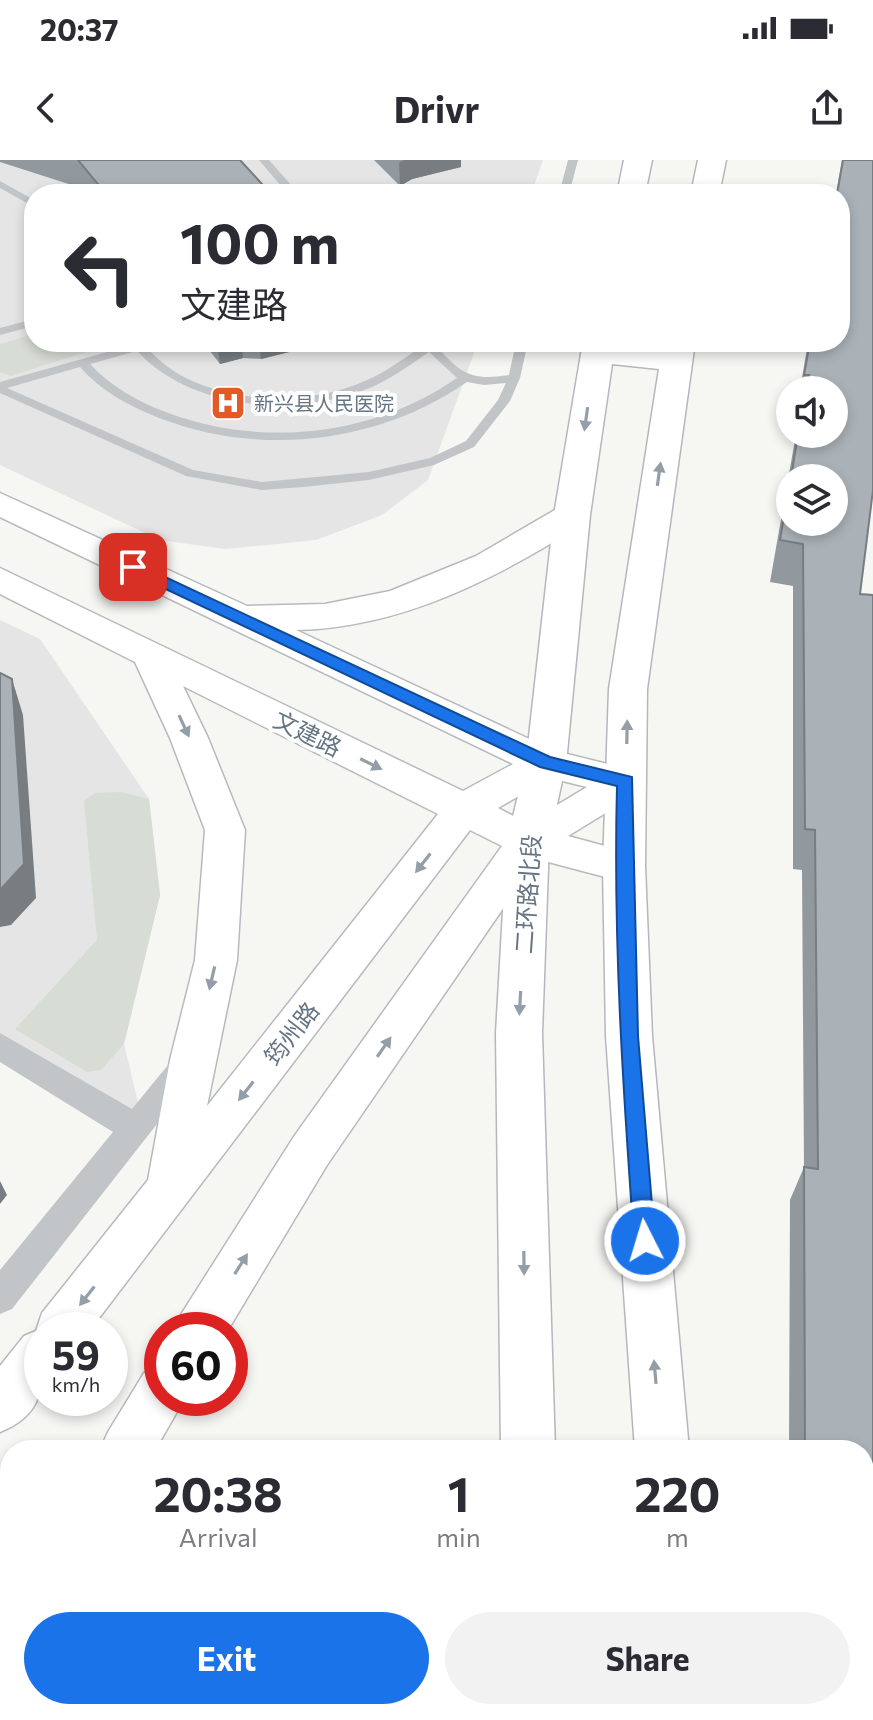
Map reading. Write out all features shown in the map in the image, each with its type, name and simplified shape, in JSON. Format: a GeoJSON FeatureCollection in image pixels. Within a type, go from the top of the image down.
{"type":"FeatureCollection","features":[{"type":"Feature","properties":{"kind":"main road"},"geometry":{"type":"LineString","coordinates":[[633,184],[638,160]]}},
{"type":"Feature","properties":{"kind":"main road"},"geometry":{"type":"LineString","coordinates":[[707,184],[712,160]]}},
{"type":"Feature","properties":{"kind":"main road","name":"二环路北段"},"geometry":{"type":"LineString","coordinates":[[528,1440],[519,1033],[528,841],[546,763],[572,515],[596,352]]}},
{"type":"Feature","properties":{"kind":"main road"},"geometry":{"type":"LineString","coordinates":[[661,1440],[629,1036],[624,866],[628,689],[678,352]]}},
{"type":"Feature","properties":{"kind":"main road"},"geometry":{"type":"LineString","coordinates":[[0,504],[546,763],[626,782]]}},
{"type":"Feature","properties":{"kind":"main road"},"geometry":{"type":"LineString","coordinates":[[240,618],[333,615],[394,603],[457,581],[516,551],[572,515]]}},
{"type":"Feature","properties":{"kind":"main road","name":"文建路"},"geometry":{"type":"LineString","coordinates":[[0,580],[528,841],[624,866]]}},
{"type":"Feature","properties":{"kind":"main road"},"geometry":{"type":"LineString","coordinates":[[150,656],[189,738],[225,830],[216,960],[192,1060],[170,1189]]}},
{"type":"Feature","properties":{"kind":"main road","name":"筠州路"},"geometry":{"type":"LineString","coordinates":[[74,1312],[464,809],[546,763]]}},
{"type":"Feature","properties":{"kind":"main road"},"geometry":{"type":"LineString","coordinates":[[211,1312],[311,1150],[528,841],[626,782]]}},
{"type":"Feature","properties":{"kind":"main road"},"geometry":{"type":"LineString","coordinates":[[0,1407],[24,1376]]}},
{"type":"Feature","properties":{"kind":"main road"},"geometry":{"type":"LineString","coordinates":[[132,1440],[147,1416]]}},
{"type":"Feature","properties":{"kind":"street"},"geometry":{"type":"LineString","coordinates":[[0,1046],[135,1128]]}},
{"type":"Feature","properties":{"kind":"street"},"geometry":{"type":"LineString","coordinates":[[0,1297],[192,1060]]}},
{"type":"Feature","properties":{"kind":"lane"},"geometry":{"type":"LineString","coordinates":[[264,160],[285,184]]}},
{"type":"Feature","properties":{"kind":"lane"},"geometry":{"type":"LineString","coordinates":[[567,184],[573,160]]}},
{"type":"Feature","properties":{"kind":"lane"},"geometry":{"type":"LineString","coordinates":[[0,184],[24,198]]}},
{"type":"Feature","properties":{"kind":"lane"},"geometry":{"type":"LineString","coordinates":[[0,332],[24,325]]}},
{"type":"Feature","properties":{"kind":"lane"},"geometry":{"type":"LineString","coordinates":[[0,387],[116,352]]}},
{"type":"Feature","properties":{"kind":"lane"},"geometry":{"type":"LineString","coordinates":[[146,352],[183,380],[230,397],[271,402],[319,399],[359,388],[393,373],[420,352]]}},
{"type":"Feature","properties":{"kind":"lane"},"geometry":{"type":"LineString","coordinates":[[438,352],[454,373],[476,383],[514,378]]}},
{"type":"Feature","properties":{"kind":"lane"},"geometry":{"type":"LineString","coordinates":[[0,387],[190,473],[262,486],[369,476],[434,461],[470,444],[490,422],[514,378],[520,352]]}},
{"type":"Feature","properties":{"kind":"lane"},"geometry":{"type":"LineString","coordinates":[[82,363],[98,382],[173,421],[228,434],[254,436],[326,433],[373,423],[425,404],[465,378]]}},
{"type":"Feature","properties":{"kind":"shaded area","name":"新兴县人民医院"},"geometry":{"type":"Polygon","coordinates":[[[0,160],[543,160],[535,184],[24,184],[24,352],[474,352],[428,480],[382,515],[316,540],[225,549],[160,540],[0,465],[0,160]]]}},
{"type":"Feature","properties":{"kind":"shaded area"},"geometry":{"type":"Polygon","coordinates":[[[24,337],[24,352],[86,352],[11,376],[0,372],[0,344],[24,337]]]}},
{"type":"Feature","properties":{"kind":"shaded area"},"geometry":{"type":"Polygon","coordinates":[[[0,620],[40,639],[149,799],[160,895],[124,1044],[145,1132],[0,1045],[0,620]]]}},
{"type":"Feature","properties":{"kind":"shaded area"},"geometry":{"type":"Polygon","coordinates":[[[121,792],[149,799],[160,895],[124,1044],[101,1070],[87,1072],[15,1029],[97,940],[84,801],[95,793],[121,792]]]}},
{"type":"Feature","properties":{"kind":"building"},"geometry":{"type":"Polygon","coordinates":[[[78,160],[240,160],[262,184],[98,184],[78,160]]]}},
{"type":"Feature","properties":{"kind":"building"},"geometry":{"type":"Polygon","coordinates":[[[843,160],[873,160],[873,490],[860,594],[873,595],[873,1440],[805,1440],[804,1167],[818,1169],[815,830],[805,829],[803,544],[780,540],[781,536],[848,536],[848,464],[793,464],[796,448],[848,448],[848,376],[804,375],[808,352],[850,352],[850,184],[839,184],[843,160]]]}},
{"type":"Feature","properties":{"kind":"building"},"geometry":{"type":"Polygon","coordinates":[[[0,673],[12,679],[24,864],[0,890],[0,673]]]}},
{"type":"Feature","properties":{"kind":"place","name":"新兴县人民医院"},"geometry":{"type":"Point","coordinates":[228,403]}},
{"type":"Feature","properties":{"kind":"route"},"geometry":{"type":"LineString","coordinates":[[133,567],[546,763],[626,782],[624,866],[629,1036],[645,1241]]}}]}
